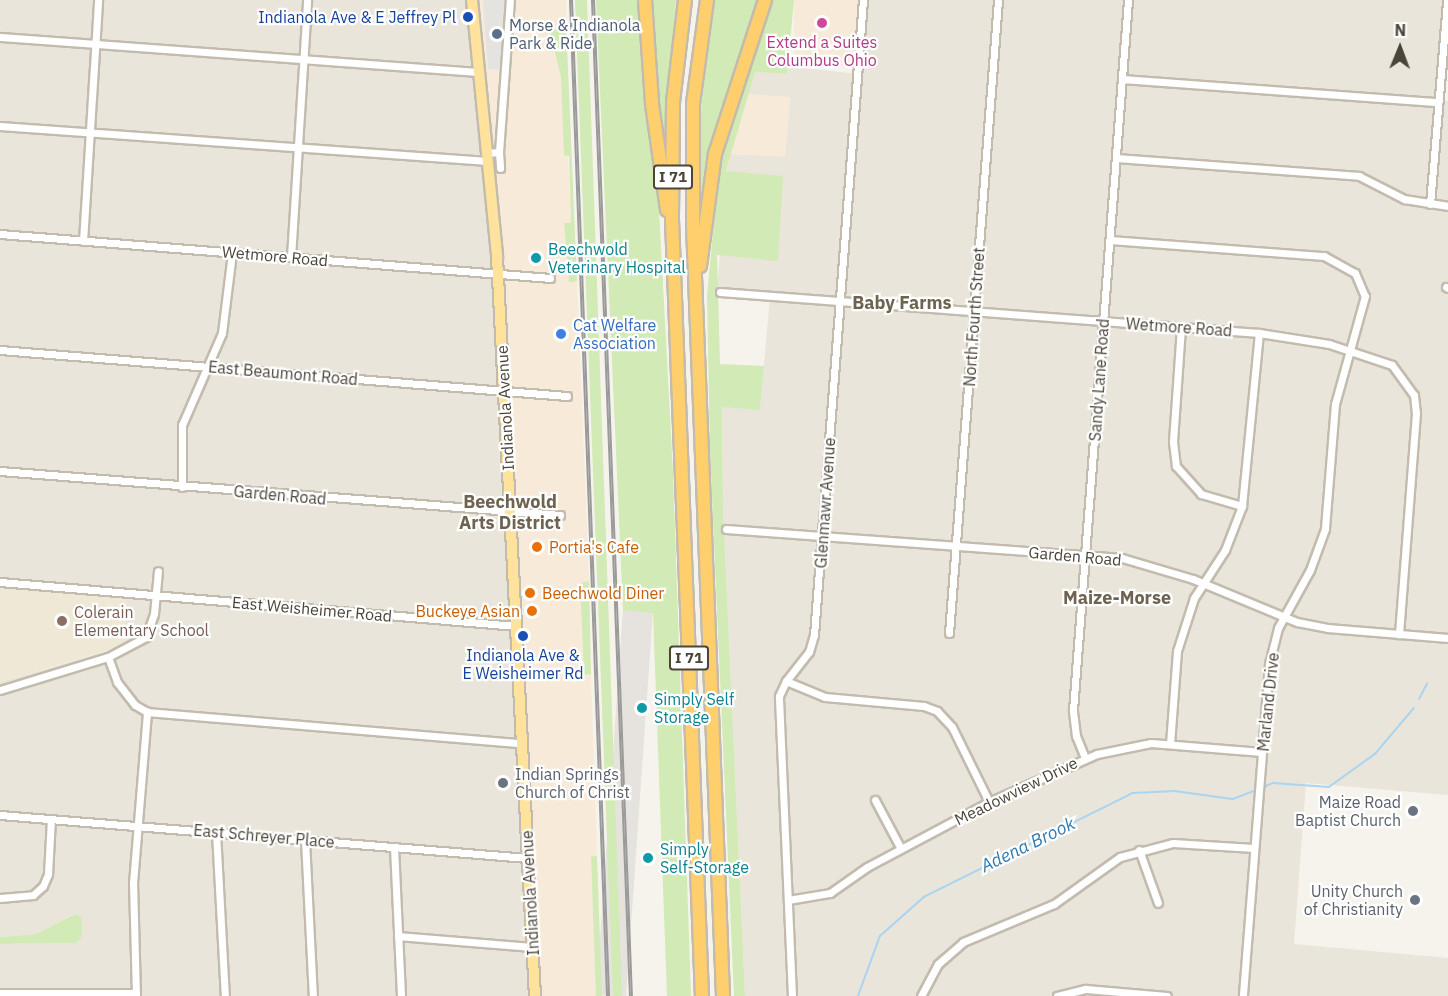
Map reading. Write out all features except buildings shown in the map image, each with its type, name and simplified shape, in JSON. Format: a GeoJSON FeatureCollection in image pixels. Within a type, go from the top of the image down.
{"type":"FeatureCollection","features":[{"type":"Feature","properties":{"kind":"highway"},"geometry":{"type":"LineString","coordinates":[[645,0],[652,104],[674,251]]}},
{"type":"Feature","properties":{"kind":"highway","name":"I 71"},"geometry":{"type":"LineString","coordinates":[[685,0],[674,102],[674,251],[702,996]]}},
{"type":"Feature","properties":{"kind":"highway","name":"I 71"},"geometry":{"type":"LineString","coordinates":[[707,0],[693,103],[696,318],[723,992]]}},
{"type":"Feature","properties":{"kind":"highway"},"geometry":{"type":"LineString","coordinates":[[696,318],[715,154],[765,0]]}},
{"type":"Feature","properties":{"kind":"main road","name":"Indianola Avenue"},"geometry":{"type":"LineString","coordinates":[[472,0],[498,274],[520,743],[535,996]]}},
{"type":"Feature","properties":{"kind":"street"},"geometry":{"type":"LineString","coordinates":[[83,241],[98,0]]}},
{"type":"Feature","properties":{"kind":"street"},"geometry":{"type":"LineString","coordinates":[[291,257],[308,0]]}},
{"type":"Feature","properties":{"kind":"street"},"geometry":{"type":"LineString","coordinates":[[500,168],[499,152],[510,0]]}},
{"type":"Feature","properties":{"kind":"street","name":"Glenmawr Avenue"},"geometry":{"type":"LineString","coordinates":[[792,996],[779,709],[786,681],[809,652],[814,635],[863,0]]}},
{"type":"Feature","properties":{"kind":"street","name":"North Fourth Street"},"geometry":{"type":"LineString","coordinates":[[949,633],[998,0]]}},
{"type":"Feature","properties":{"kind":"street","name":"Sandy Lane Road"},"geometry":{"type":"LineString","coordinates":[[1085,758],[1073,720],[1128,0]]}},
{"type":"Feature","properties":{"kind":"street"},"geometry":{"type":"LineString","coordinates":[[1430,204],[1447,0]]}},
{"type":"Feature","properties":{"kind":"street"},"geometry":{"type":"LineString","coordinates":[[0,37],[478,72]]}},
{"type":"Feature","properties":{"kind":"street"},"geometry":{"type":"LineString","coordinates":[[1122,79],[1438,102]]}},
{"type":"Feature","properties":{"kind":"street"},"geometry":{"type":"LineString","coordinates":[[0,126],[298,147],[488,157],[499,152]]}},
{"type":"Feature","properties":{"kind":"street"},"geometry":{"type":"LineString","coordinates":[[1116,158],[1352,176],[1382,185],[1404,200],[1448,206]]}},
{"type":"Feature","properties":{"kind":"street","name":"Wetmore Road"},"geometry":{"type":"LineString","coordinates":[[0,234],[550,278]]}},
{"type":"Feature","properties":{"kind":"street","name":"Marland Drive"},"geometry":{"type":"LineString","coordinates":[[1110,240],[1336,259],[1355,273],[1365,296],[1335,404],[1325,529],[1310,570],[1285,617],[1269,664],[1243,996]]}},
{"type":"Feature","properties":{"kind":"street"},"geometry":{"type":"LineString","coordinates":[[182,487],[182,425],[222,333],[232,253]]}},
{"type":"Feature","properties":{"kind":"street","name":"Wetmore Road"},"geometry":{"type":"LineString","coordinates":[[720,292],[1259,333],[1350,350],[1392,365],[1414,395],[1416,426],[1399,634]]}},
{"type":"Feature","properties":{"kind":"street"},"geometry":{"type":"LineString","coordinates":[[1181,327],[1173,442],[1176,466],[1202,494],[1242,506]]}},
{"type":"Feature","properties":{"kind":"street"},"geometry":{"type":"LineString","coordinates":[[1170,744],[1177,651],[1194,598],[1225,550],[1242,506],[1259,333]]}},
{"type":"Feature","properties":{"kind":"street","name":"East Beaumont Road"},"geometry":{"type":"LineString","coordinates":[[0,350],[567,396]]}},
{"type":"Feature","properties":{"kind":"street","name":"Garden Road"},"geometry":{"type":"LineString","coordinates":[[0,471],[510,513],[560,515]]}},
{"type":"Feature","properties":{"kind":"street","name":"Garden Road"},"geometry":{"type":"LineString","coordinates":[[726,529],[1122,558],[1204,583],[1285,617],[1328,628],[1448,639]]}},
{"type":"Feature","properties":{"kind":"street"},"geometry":{"type":"LineString","coordinates":[[0,690],[108,657],[148,635],[158,571]]}},
{"type":"Feature","properties":{"kind":"street","name":"East Weisheimer Road"},"geometry":{"type":"LineString","coordinates":[[0,582],[516,626]]}},
{"type":"Feature","properties":{"kind":"street"},"geometry":{"type":"LineString","coordinates":[[108,657],[117,682],[135,705],[147,712],[520,743]]}},
{"type":"Feature","properties":{"kind":"street"},"geometry":{"type":"LineString","coordinates":[[786,681],[825,697],[924,706],[937,711],[952,727],[989,802]]}},
{"type":"Feature","properties":{"kind":"street"},"geometry":{"type":"LineString","coordinates":[[0,993],[136,995],[133,883],[147,712]]}},
{"type":"Feature","properties":{"kind":"street","name":"Meadowview Drive"},"geometry":{"type":"LineString","coordinates":[[788,900],[830,893],[901,849],[989,802],[1085,758],[1140,743],[1262,752]]}},
{"type":"Feature","properties":{"kind":"street"},"geometry":{"type":"LineString","coordinates":[[875,800],[901,849]]}},
{"type":"Feature","properties":{"kind":"street","name":"East Schreyer Place"},"geometry":{"type":"LineString","coordinates":[[0,814],[528,858]]}},
{"type":"Feature","properties":{"kind":"street"},"geometry":{"type":"LineString","coordinates":[[0,898],[33,895],[43,886],[51,819]]}},
{"type":"Feature","properties":{"kind":"street"},"geometry":{"type":"LineString","coordinates":[[216,832],[225,996]]}},
{"type":"Feature","properties":{"kind":"street"},"geometry":{"type":"LineString","coordinates":[[305,840],[313,996]]}},
{"type":"Feature","properties":{"kind":"street"},"geometry":{"type":"LineString","coordinates":[[921,996],[938,964],[963,942],[1026,918],[1100,869],[1139,850],[1183,843],[1254,848]]}},
{"type":"Feature","properties":{"kind":"street"},"geometry":{"type":"LineString","coordinates":[[394,847],[402,996]]}},
{"type":"Feature","properties":{"kind":"street"},"geometry":{"type":"LineString","coordinates":[[1139,850],[1158,903]]}},
{"type":"Feature","properties":{"kind":"street"},"geometry":{"type":"LineString","coordinates":[[398,936],[532,946]]}},
{"type":"Feature","properties":{"kind":"street"},"geometry":{"type":"LineString","coordinates":[[1057,996],[1086,989],[1167,996]]}},
{"type":"Feature","properties":{"kind":"shaded area"},"geometry":{"type":"Polygon","coordinates":[[[0,0],[470,0],[497,275],[535,996],[0,996],[0,944],[76,943],[82,937],[82,917],[74,914],[36,934],[0,937],[0,682],[122,647],[0,585],[0,0]]]}},
{"type":"Feature","properties":{"kind":"shaded area"},"geometry":{"type":"Polygon","coordinates":[[[470,0],[566,0],[566,23],[550,32],[561,77],[568,156],[571,223],[564,224],[569,281],[577,281],[589,581],[580,584],[584,675],[591,674],[597,856],[591,857],[596,996],[535,996],[497,275],[470,0]]]}},
{"type":"Feature","properties":{"kind":"shaded area","name":"Morse & Indianola Park & Ride"},"geometry":{"type":"Polygon","coordinates":[[[483,0],[511,0],[506,70],[488,69],[483,0]]]}},
{"type":"Feature","properties":{"kind":"shaded area"},"geometry":{"type":"Polygon","coordinates":[[[794,0],[863,0],[863,66],[794,66],[794,0]]]}},
{"type":"Feature","properties":{"kind":"shaded area"},"geometry":{"type":"Polygon","coordinates":[[[863,0],[1447,0],[1439,100],[1448,101],[1448,795],[1306,783],[1294,944],[1448,958],[1448,996],[745,996],[723,507],[722,407],[760,409],[770,297],[717,291],[726,172],[731,154],[785,156],[790,98],[748,94],[755,72],[787,74],[788,66],[858,74],[863,0]]]}},
{"type":"Feature","properties":{"kind":"shaded area"},"geometry":{"type":"Polygon","coordinates":[[[748,94],[790,97],[785,157],[731,154],[748,94]]]}},
{"type":"Feature","properties":{"kind":"shaded area","name":"Colerain Elementary School"},"geometry":{"type":"Polygon","coordinates":[[[0,585],[127,596],[123,646],[0,682],[0,585]]]}},
{"type":"Feature","properties":{"kind":"shaded area"},"geometry":{"type":"Polygon","coordinates":[[[623,610],[653,612],[626,996],[596,995],[623,610]]]}},
{"type":"Feature","properties":{"kind":"green space"},"geometry":{"type":"Polygon","coordinates":[[[575,0],[587,0],[622,996],[613,996],[575,0]]]}},
{"type":"Feature","properties":{"kind":"green space"},"geometry":{"type":"Polygon","coordinates":[[[596,0],[638,0],[658,190],[673,473],[691,996],[667,996],[653,613],[623,610],[596,0]]]}},
{"type":"Feature","properties":{"kind":"green space"},"geometry":{"type":"Polygon","coordinates":[[[647,0],[676,0],[664,153],[661,153],[647,0]]]}},
{"type":"Feature","properties":{"kind":"green space"},"geometry":{"type":"Polygon","coordinates":[[[713,0],[760,0],[720,117],[701,224],[701,110],[713,0]]]}},
{"type":"Feature","properties":{"kind":"green space"},"geometry":{"type":"Polygon","coordinates":[[[773,0],[794,0],[787,74],[755,72],[726,171],[783,176],[778,261],[717,255],[720,364],[764,366],[760,410],[722,407],[723,507],[745,996],[734,996],[710,451],[707,296],[721,147],[773,0]]]}},
{"type":"Feature","properties":{"kind":"green space"},"geometry":{"type":"Polygon","coordinates":[[[566,23],[577,281],[569,282],[564,223],[571,223],[569,156],[564,155],[561,77],[550,32],[566,23]]]}},
{"type":"Feature","properties":{"kind":"green space"},"geometry":{"type":"Polygon","coordinates":[[[589,581],[591,674],[584,675],[580,583],[589,581]]]}},
{"type":"Feature","properties":{"kind":"green space"},"geometry":{"type":"Polygon","coordinates":[[[591,856],[597,856],[602,996],[596,996],[591,856]]]}},
{"type":"Feature","properties":{"kind":"green space"},"geometry":{"type":"Polygon","coordinates":[[[75,914],[82,917],[82,937],[76,943],[0,944],[0,937],[36,934],[75,914]]]}},
{"type":"Feature","properties":{"kind":"waterway","name":"Adena Brook"},"geometry":{"type":"LineString","coordinates":[[1419,699],[1427,684]]}},
{"type":"Feature","properties":{"kind":"waterway","name":"Adena Brook"},"geometry":{"type":"LineString","coordinates":[[1264,787],[1273,783],[1329,787],[1375,754],[1414,708]]}},
{"type":"Feature","properties":{"kind":"waterway","name":"Adena Brook"},"geometry":{"type":"LineString","coordinates":[[858,996],[880,936],[924,897],[1133,793],[1175,791],[1233,799],[1254,791]]}},
{"type":"Feature","properties":{"kind":"railway"},"geometry":{"type":"LineString","coordinates":[[571,0],[608,996]]}},
{"type":"Feature","properties":{"kind":"railway"},"geometry":{"type":"LineString","coordinates":[[593,0],[631,996]]}},
{"type":"Feature","properties":{"kind":"place","name":"Indianola Ave & E Jeffrey Pl"},"geometry":{"type":"Point","coordinates":[468,17]}},
{"type":"Feature","properties":{"kind":"place","name":"Extend a Suites Columbus Ohio"},"geometry":{"type":"Point","coordinates":[822,23]}},
{"type":"Feature","properties":{"kind":"place","name":"Morse & Indianola Park & Ride"},"geometry":{"type":"Point","coordinates":[497,34]}},
{"type":"Feature","properties":{"kind":"place","name":"Beechwold Veterinary Hospital"},"geometry":{"type":"Point","coordinates":[536,258]}},
{"type":"Feature","properties":{"kind":"place","name":"Cat Welfare Association"},"geometry":{"type":"Point","coordinates":[561,334]}},
{"type":"Feature","properties":{"kind":"place","name":"Portia's Cafe"},"geometry":{"type":"Point","coordinates":[537,547]}},
{"type":"Feature","properties":{"kind":"place","name":"Beechwold Diner"},"geometry":{"type":"Point","coordinates":[530,593]}},
{"type":"Feature","properties":{"kind":"place","name":"Buckeye Asian"},"geometry":{"type":"Point","coordinates":[532,611]}},
{"type":"Feature","properties":{"kind":"place","name":"Colerain Elementary School"},"geometry":{"type":"Point","coordinates":[62,621]}},
{"type":"Feature","properties":{"kind":"place","name":"Indianola Ave & E Weisheimer Rd"},"geometry":{"type":"Point","coordinates":[523,636]}},
{"type":"Feature","properties":{"kind":"place","name":"Simply Self Storage"},"geometry":{"type":"Point","coordinates":[642,708]}},
{"type":"Feature","properties":{"kind":"place","name":"Indian Springs Church of Christ"},"geometry":{"type":"Point","coordinates":[503,783]}},
{"type":"Feature","properties":{"kind":"place","name":"Maize Road Baptist Church"},"geometry":{"type":"Point","coordinates":[1413,811]}},
{"type":"Feature","properties":{"kind":"place","name":"Simply Self-Storage"},"geometry":{"type":"Point","coordinates":[648,858]}},
{"type":"Feature","properties":{"kind":"place","name":"Unity Church of Christianity"},"geometry":{"type":"Point","coordinates":[1415,900]}},
{"type":"Feature","properties":{"kind":"district","name":"Baby Farms"},"geometry":{"type":"Point","coordinates":[902,303]}},
{"type":"Feature","properties":{"kind":"district","name":"Beechwold Arts District"},"geometry":{"type":"Point","coordinates":[510,513]}},
{"type":"Feature","properties":{"kind":"district","name":"Maize-Morse"},"geometry":{"type":"Point","coordinates":[1117,598]}}]}
